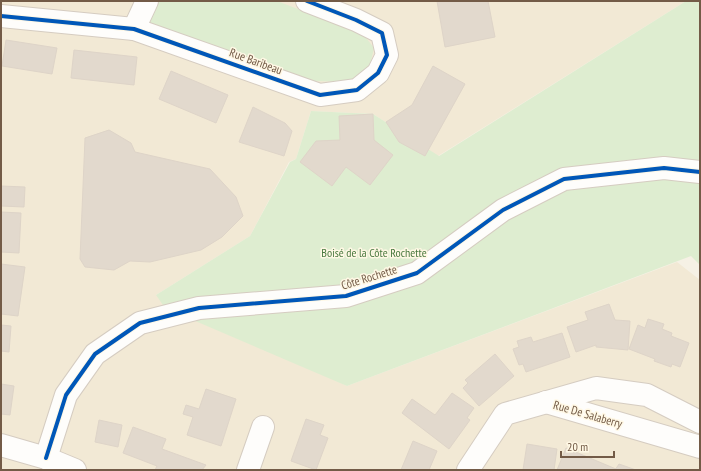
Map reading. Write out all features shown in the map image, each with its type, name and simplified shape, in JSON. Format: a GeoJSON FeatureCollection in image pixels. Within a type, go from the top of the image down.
{"type":"FeatureCollection","features":[{"type":"Feature","properties":{"kind":"street"},"geometry":{"type":"LineString","coordinates":[[134,29],[147,1]]}},
{"type":"Feature","properties":{"kind":"street","name":"Rue Baribeau"},"geometry":{"type":"LineString","coordinates":[[1,16],[134,29],[320,95],[357,90],[378,73],[387,55],[382,33],[356,20],[307,1]]}},
{"type":"Feature","properties":{"kind":"street","name":"Côte Rochette"},"geometry":{"type":"LineString","coordinates":[[46,458],[66,394],[95,354],[140,323],[199,308],[346,296],[417,273],[503,210],[564,179],[664,168],[700,172]]}},
{"type":"Feature","properties":{"kind":"street","name":"Rue De Salaberry"},"geometry":{"type":"LineString","coordinates":[[468,470],[506,414],[596,388],[647,395],[697,419],[700,422]]}},
{"type":"Feature","properties":{"kind":"street","name":"Rue De Salaberry"},"geometry":{"type":"LineString","coordinates":[[546,402],[700,447]]}},
{"type":"Feature","properties":{"kind":"street"},"geometry":{"type":"LineString","coordinates":[[248,470],[263,427]]}},
{"type":"Feature","properties":{"kind":"street"},"geometry":{"type":"LineString","coordinates":[[1,445],[46,458],[75,470]]}},
{"type":"Feature","properties":{"kind":"shaded area"},"geometry":{"type":"Polygon","coordinates":[[[1,1],[686,1],[438,156],[373,114],[311,111],[296,159],[289,162],[250,236],[156,295],[347,386],[677,262],[700,280],[700,470],[1,470],[1,1]]]}},
{"type":"Feature","properties":{"kind":"green space"},"geometry":{"type":"Polygon","coordinates":[[[159,1],[277,1],[363,34],[374,48],[369,69],[350,82],[313,81],[149,23],[159,1]]]}},
{"type":"Feature","properties":{"kind":"green space","name":"Boisé de la Côte Rochette"},"geometry":{"type":"Polygon","coordinates":[[[686,1],[700,1],[700,265],[691,256],[347,386],[165,308],[156,295],[250,236],[290,162],[296,159],[311,111],[373,114],[439,156],[686,1]]]}},
{"type":"Feature","properties":{"kind":"building"},"geometry":{"type":"Polygon","coordinates":[[[437,1],[488,1],[495,37],[445,47],[437,1]]]}},
{"type":"Feature","properties":{"kind":"building"},"geometry":{"type":"Polygon","coordinates":[[[6,40],[57,48],[52,74],[2,66],[6,40]]]}},
{"type":"Feature","properties":{"kind":"building"},"geometry":{"type":"Polygon","coordinates":[[[74,50],[137,57],[134,85],[71,78],[74,50]]]}},
{"type":"Feature","properties":{"kind":"building"},"geometry":{"type":"Polygon","coordinates":[[[433,66],[465,84],[425,156],[399,142],[386,122],[412,105],[433,66]]]}},
{"type":"Feature","properties":{"kind":"building"},"geometry":{"type":"Polygon","coordinates":[[[171,71],[228,95],[216,123],[159,99],[171,71]]]}},
{"type":"Feature","properties":{"kind":"building"},"geometry":{"type":"Polygon","coordinates":[[[253,107],[285,123],[292,131],[284,156],[239,142],[253,107]]]}},
{"type":"Feature","properties":{"kind":"building"},"geometry":{"type":"Polygon","coordinates":[[[373,114],[374,140],[393,155],[370,185],[346,167],[332,186],[300,162],[316,141],[340,140],[339,116],[373,114]]]}},
{"type":"Feature","properties":{"kind":"building"},"geometry":{"type":"Polygon","coordinates":[[[109,130],[131,143],[135,152],[210,169],[236,197],[243,216],[222,237],[201,250],[150,262],[130,261],[114,270],[85,267],[80,259],[85,138],[109,130]]]}},
{"type":"Feature","properties":{"kind":"building"},"geometry":{"type":"Polygon","coordinates":[[[1,186],[25,187],[24,207],[1,206],[1,186]]]}},
{"type":"Feature","properties":{"kind":"building"},"geometry":{"type":"Polygon","coordinates":[[[1,212],[21,213],[19,253],[1,252],[1,212]]]}},
{"type":"Feature","properties":{"kind":"building"},"geometry":{"type":"Polygon","coordinates":[[[1,264],[25,267],[18,316],[1,314],[1,264]]]}},
{"type":"Feature","properties":{"kind":"building"},"geometry":{"type":"Polygon","coordinates":[[[609,304],[615,320],[630,321],[628,350],[596,347],[596,345],[576,352],[567,327],[588,320],[585,312],[609,304]]]}},
{"type":"Feature","properties":{"kind":"building"},"geometry":{"type":"Polygon","coordinates":[[[648,319],[664,324],[662,329],[672,333],[671,336],[689,343],[680,367],[672,364],[671,367],[654,361],[655,359],[629,349],[638,325],[645,328],[648,319]]]}},
{"type":"Feature","properties":{"kind":"building"},"geometry":{"type":"Polygon","coordinates":[[[1,325],[11,326],[9,352],[1,351],[1,325]]]}},
{"type":"Feature","properties":{"kind":"building"},"geometry":{"type":"Polygon","coordinates":[[[562,333],[570,357],[526,372],[523,364],[519,365],[513,349],[519,347],[517,341],[531,337],[533,342],[562,333]]]}},
{"type":"Feature","properties":{"kind":"building"},"geometry":{"type":"Polygon","coordinates":[[[495,354],[514,376],[479,406],[463,388],[468,383],[465,380],[495,354]]]}},
{"type":"Feature","properties":{"kind":"building"},"geometry":{"type":"Polygon","coordinates":[[[1,384],[14,386],[10,415],[1,414],[1,384]]]}},
{"type":"Feature","properties":{"kind":"building"},"geometry":{"type":"Polygon","coordinates":[[[206,389],[236,399],[221,446],[187,435],[193,417],[183,414],[186,405],[199,409],[206,389]]]}},
{"type":"Feature","properties":{"kind":"building"},"geometry":{"type":"Polygon","coordinates":[[[452,393],[474,408],[467,418],[470,420],[449,449],[402,413],[412,399],[435,415],[452,393]]]}},
{"type":"Feature","properties":{"kind":"building"},"geometry":{"type":"Polygon","coordinates":[[[306,419],[324,425],[320,435],[328,438],[316,470],[291,461],[306,419]]]}},
{"type":"Feature","properties":{"kind":"building"},"geometry":{"type":"Polygon","coordinates":[[[99,420],[122,425],[118,447],[95,442],[99,420]]]}},
{"type":"Feature","properties":{"kind":"building"},"geometry":{"type":"Polygon","coordinates":[[[133,427],[166,439],[162,449],[206,465],[202,470],[155,470],[157,466],[123,453],[133,427]]]}},
{"type":"Feature","properties":{"kind":"building"},"geometry":{"type":"Polygon","coordinates":[[[413,441],[437,451],[429,470],[401,470],[413,441]]]}},
{"type":"Feature","properties":{"kind":"building"},"geometry":{"type":"Polygon","coordinates":[[[527,444],[557,449],[554,470],[523,470],[527,444]]]}},
{"type":"Feature","properties":{"kind":"building"},"geometry":{"type":"Polygon","coordinates":[[[566,448],[616,469],[557,470],[566,448]]]}},
{"type":"Feature","properties":{"kind":"building"},"geometry":{"type":"Polygon","coordinates":[[[619,464],[636,470],[615,470],[619,464]]]}},
{"type":"Feature","properties":{"kind":"cycle path"},"geometry":{"type":"LineString","coordinates":[[1,16],[134,29],[320,95],[357,90],[378,73],[387,55],[382,33],[356,20],[307,1]]}},
{"type":"Feature","properties":{"kind":"cycle path"},"geometry":{"type":"LineString","coordinates":[[46,458],[66,395],[95,354],[140,323],[199,308],[346,296],[417,273],[503,210],[564,179],[664,168],[700,172]]}}]}
